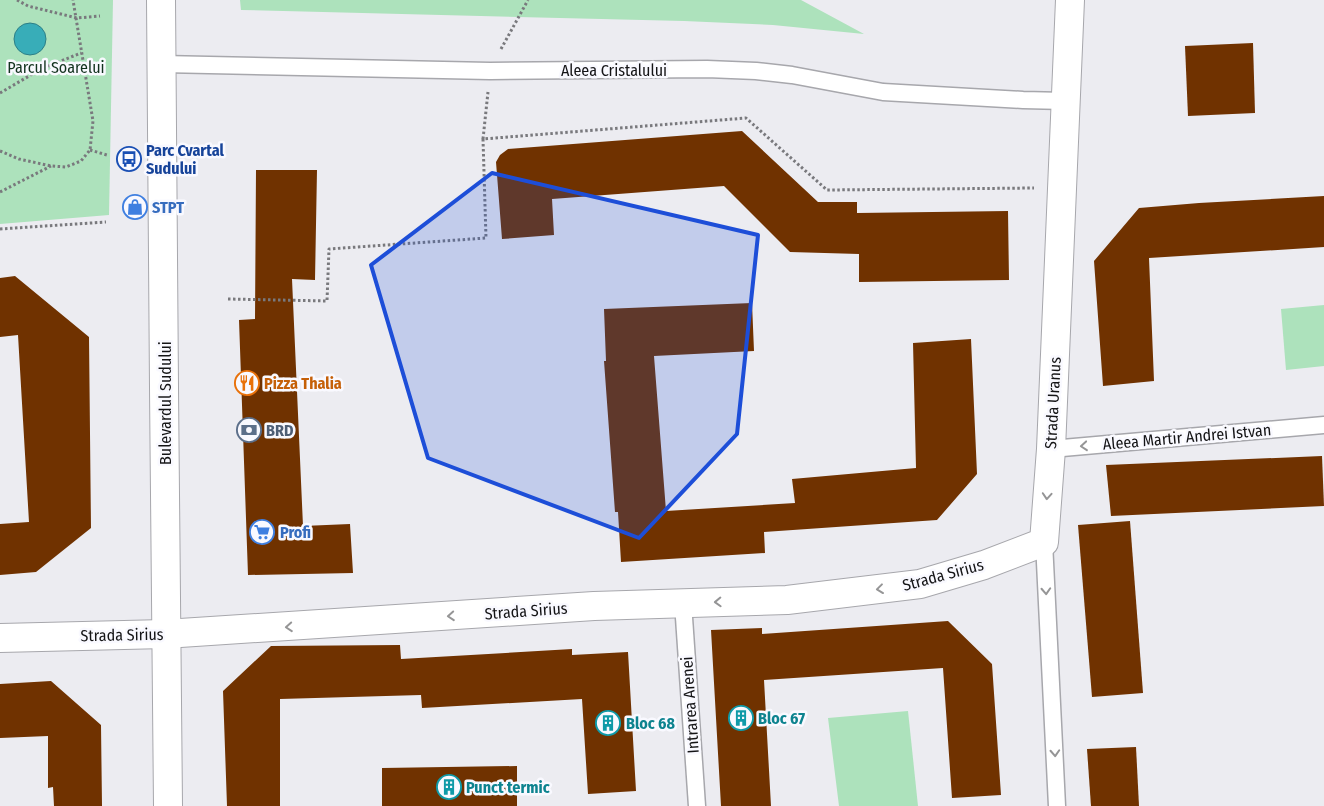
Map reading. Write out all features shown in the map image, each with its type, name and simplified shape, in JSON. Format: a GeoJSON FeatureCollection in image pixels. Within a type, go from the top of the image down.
{"type":"FeatureCollection","features":[{"type":"Feature","properties":{"kind":"street","name":"Bulevardul Sudului"},"geometry":{"type":"LineString","coordinates":[[161,0],[164,161],[168,806]]}},
{"type":"Feature","properties":{"kind":"street","name":"Strada Uranus"},"geometry":{"type":"LineString","coordinates":[[1044,542],[1051,449],[1070,0]]}},
{"type":"Feature","properties":{"kind":"street","name":"Strada Sirius"},"geometry":{"type":"LineString","coordinates":[[0,638],[166,634],[594,606],[787,600],[920,584],[984,565],[1044,542]]}},
{"type":"Feature","properties":{"kind":"lane","name":"Aleea Cristalului"},"geometry":{"type":"LineString","coordinates":[[162,64],[490,71],[726,70],[792,75],[883,92],[1065,101]]}},
{"type":"Feature","properties":{"kind":"lane","name":"Aleea Martir Andrei Istvan"},"geometry":{"type":"LineString","coordinates":[[1051,449],[1324,425]]}},
{"type":"Feature","properties":{"kind":"lane","name":"Strada Uranus"},"geometry":{"type":"LineString","coordinates":[[1044,542],[1057,806]]}},
{"type":"Feature","properties":{"kind":"lane","name":"Intrarea Arenei"},"geometry":{"type":"LineString","coordinates":[[682,603],[697,806]]}},
{"type":"Feature","properties":{"kind":"path"},"geometry":{"type":"LineString","coordinates":[[17,0],[28,6],[77,18],[100,16]]}},
{"type":"Feature","properties":{"kind":"path"},"geometry":{"type":"LineString","coordinates":[[0,151],[19,159],[51,166],[66,167],[81,160],[90,150],[93,121],[73,0]]}},
{"type":"Feature","properties":{"kind":"path"},"geometry":{"type":"LineString","coordinates":[[0,93],[41,70],[81,52]]}},
{"type":"Feature","properties":{"kind":"path"},"geometry":{"type":"LineString","coordinates":[[228,299],[327,301],[329,249],[486,238],[483,139],[746,118],[827,190],[1021,187],[1062,189]]}},
{"type":"Feature","properties":{"kind":"path"},"geometry":{"type":"LineString","coordinates":[[90,150],[107,155]]}},
{"type":"Feature","properties":{"kind":"path"},"geometry":{"type":"LineString","coordinates":[[0,192],[51,166]]}},
{"type":"Feature","properties":{"kind":"path"},"geometry":{"type":"LineString","coordinates":[[0,229],[106,222]]}},
{"type":"Feature","properties":{"kind":"highlighted area"},"geometry":{"type":"Polygon","coordinates":[[[492,173],[758,235],[737,434],[639,538],[428,458],[371,265],[492,173]]]}},
{"type":"Feature","properties":{"kind":"green space","name":"Parcul Soarelui"},"geometry":{"type":"Polygon","coordinates":[[[0,0],[113,0],[109,215],[0,224],[0,0]]]}},
{"type":"Feature","properties":{"kind":"green space"},"geometry":{"type":"Polygon","coordinates":[[[240,0],[801,0],[864,34],[773,25],[684,21],[241,10],[240,0]]]}},
{"type":"Feature","properties":{"kind":"green space"},"geometry":{"type":"Polygon","coordinates":[[[1324,305],[1324,366],[1286,370],[1281,309],[1324,305]]]}},
{"type":"Feature","properties":{"kind":"green space"},"geometry":{"type":"Polygon","coordinates":[[[908,711],[918,806],[839,806],[828,718],[908,711]]]}},
{"type":"Feature","properties":{"kind":"water"},"geometry":{"type":"Polygon","coordinates":[[[30,23],[42,27],[46,39],[42,51],[30,55],[18,51],[14,39],[18,27],[30,23]]]}},
{"type":"Feature","properties":{"kind":"building"},"geometry":{"type":"Polygon","coordinates":[[[1253,43],[1255,113],[1188,116],[1185,46],[1253,43]]]}},
{"type":"Feature","properties":{"kind":"building"},"geometry":{"type":"Polygon","coordinates":[[[742,131],[818,202],[857,202],[857,213],[1008,211],[1009,280],[859,282],[859,254],[790,252],[724,186],[552,199],[554,235],[502,239],[496,162],[500,155],[508,149],[742,131]]]}},
{"type":"Feature","properties":{"kind":"building"},"geometry":{"type":"Polygon","coordinates":[[[256,170],[317,170],[315,280],[292,279],[303,526],[350,524],[353,573],[248,575],[239,320],[255,319],[256,170]]]}},
{"type":"Feature","properties":{"kind":"building"},"geometry":{"type":"Polygon","coordinates":[[[1324,196],[1324,247],[1149,258],[1154,381],[1103,386],[1094,261],[1139,208],[1324,196]]]}},
{"type":"Feature","properties":{"kind":"building"},"geometry":{"type":"Polygon","coordinates":[[[15,276],[89,337],[91,528],[36,572],[0,575],[0,524],[29,522],[18,335],[0,337],[0,278],[15,276]]]}},
{"type":"Feature","properties":{"kind":"building"},"geometry":{"type":"Polygon","coordinates":[[[752,303],[754,351],[654,356],[666,511],[795,503],[792,479],[916,468],[913,343],[971,339],[977,474],[937,520],[764,532],[765,553],[621,562],[618,512],[615,512],[604,361],[606,361],[604,309],[752,303]]]}},
{"type":"Feature","properties":{"kind":"building"},"geometry":{"type":"Polygon","coordinates":[[[1322,456],[1324,506],[1111,516],[1106,465],[1322,456]]]}},
{"type":"Feature","properties":{"kind":"building"},"geometry":{"type":"Polygon","coordinates":[[[1130,521],[1143,693],[1092,697],[1078,525],[1130,521]]]}},
{"type":"Feature","properties":{"kind":"building"},"geometry":{"type":"Polygon","coordinates":[[[948,621],[992,664],[1001,795],[952,798],[943,668],[764,680],[771,806],[721,806],[711,630],[762,628],[762,634],[948,621]]]}},
{"type":"Feature","properties":{"kind":"building"},"geometry":{"type":"Polygon","coordinates":[[[400,645],[401,659],[572,649],[572,655],[628,652],[636,791],[588,794],[582,699],[422,708],[421,695],[280,699],[280,806],[227,806],[223,691],[271,646],[400,645]]]}},
{"type":"Feature","properties":{"kind":"building"},"geometry":{"type":"Polygon","coordinates":[[[51,681],[101,725],[102,806],[54,806],[53,787],[48,788],[48,736],[0,738],[0,684],[51,681]]]}},
{"type":"Feature","properties":{"kind":"building"},"geometry":{"type":"Polygon","coordinates":[[[1136,747],[1139,806],[1091,806],[1087,749],[1136,747]]]}},
{"type":"Feature","properties":{"kind":"building","name":"Punct termic"},"geometry":{"type":"Polygon","coordinates":[[[517,766],[517,806],[382,806],[382,768],[517,766]]]}},
{"type":"Feature","properties":{"kind":"place","name":"Parc Cvartal Sudului"},"geometry":{"type":"Point","coordinates":[129,159]}},
{"type":"Feature","properties":{"kind":"place","name":"STPT"},"geometry":{"type":"Point","coordinates":[135,207]}},
{"type":"Feature","properties":{"kind":"place","name":"Pizza Thalia"},"geometry":{"type":"Point","coordinates":[247,383]}},
{"type":"Feature","properties":{"kind":"place","name":"BRD"},"geometry":{"type":"Point","coordinates":[249,430]}},
{"type":"Feature","properties":{"kind":"place","name":"Profi"},"geometry":{"type":"Point","coordinates":[262,532]}},
{"type":"Feature","properties":{"kind":"place","name":"Bloc 67"},"geometry":{"type":"Point","coordinates":[741,718]}},
{"type":"Feature","properties":{"kind":"place","name":"Bloc 68"},"geometry":{"type":"Point","coordinates":[608,723]}},
{"type":"Feature","properties":{"kind":"place","name":"Punct termic"},"geometry":{"type":"Point","coordinates":[449,787]}}]}
